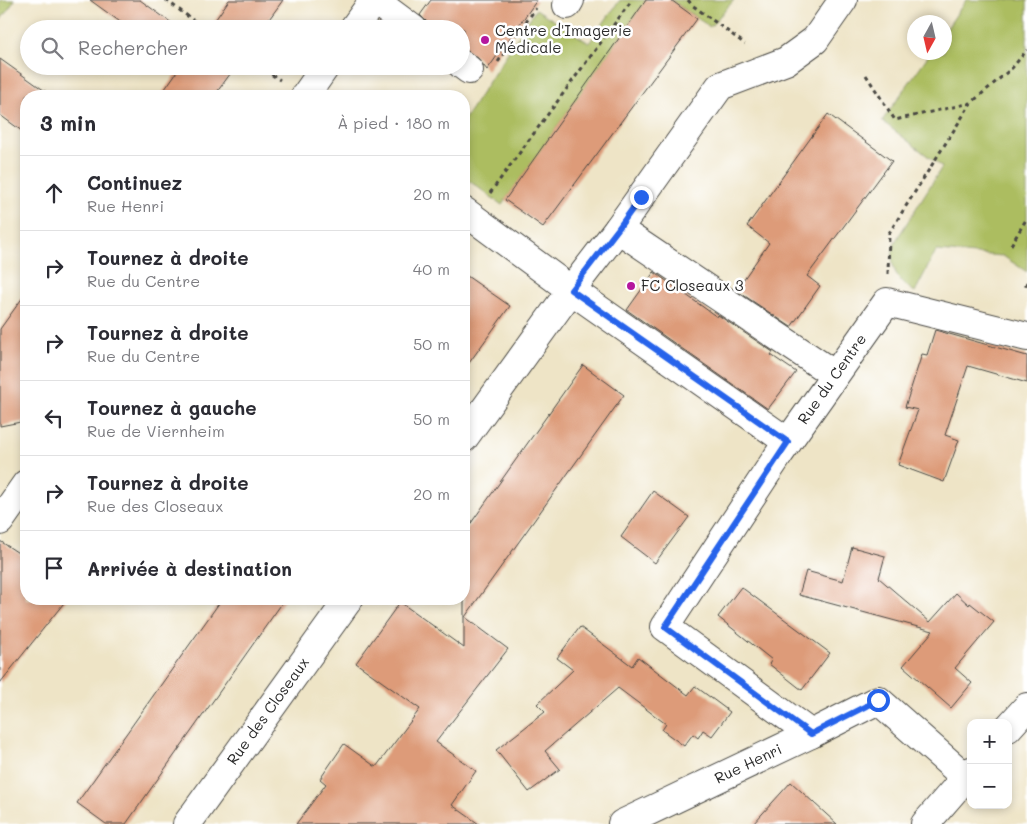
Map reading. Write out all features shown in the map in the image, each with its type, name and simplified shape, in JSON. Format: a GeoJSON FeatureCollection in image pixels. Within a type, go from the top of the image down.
{"type":"FeatureCollection","features":[{"type":"Feature","properties":{"kind":"street"},"geometry":{"type":"LineString","coordinates":[[360,20],[374,0],[401,20]]}},
{"type":"Feature","properties":{"kind":"street"},"geometry":{"type":"LineString","coordinates":[[470,430],[571,290],[618,229],[720,86],[786,61],[815,40],[843,0]]}},
{"type":"Feature","properties":{"kind":"street"},"geometry":{"type":"LineString","coordinates":[[310,90],[320,75]]}},
{"type":"Feature","properties":{"kind":"street"},"geometry":{"type":"LineString","coordinates":[[470,215],[571,290],[788,442]]}},
{"type":"Feature","properties":{"kind":"street"},"geometry":{"type":"LineString","coordinates":[[618,229],[835,375]]}},
{"type":"Feature","properties":{"kind":"street"},"geometry":{"type":"LineString","coordinates":[[887,302],[1027,337]]}},
{"type":"Feature","properties":{"kind":"street","name":"Rue du Centre"},"geometry":{"type":"LineString","coordinates":[[811,734],[665,627],[788,442],[887,302]]}},
{"type":"Feature","properties":{"kind":"street"},"geometry":{"type":"LineString","coordinates":[[0,521],[20,493]]}},
{"type":"Feature","properties":{"kind":"street","name":"Rue des Closeaux"},"geometry":{"type":"LineString","coordinates":[[186,824],[345,605]]}},
{"type":"Feature","properties":{"kind":"street","name":"Rue Henri"},"geometry":{"type":"LineString","coordinates":[[622,824],[878,700],[967,773]]}},
{"type":"Feature","properties":{"kind":"street"},"geometry":{"type":"LineString","coordinates":[[1012,724],[1027,707]]}},
{"type":"Feature","properties":{"kind":"street"},"geometry":{"type":"LineString","coordinates":[[925,824],[967,775]]}},
{"type":"Feature","properties":{"kind":"path"},"geometry":{"type":"LineString","coordinates":[[166,0],[193,20]]}},
{"type":"Feature","properties":{"kind":"path"},"geometry":{"type":"LineString","coordinates":[[470,211],[632,0]]}},
{"type":"Feature","properties":{"kind":"path"},"geometry":{"type":"LineString","coordinates":[[688,0],[692,5],[774,65]]}},
{"type":"Feature","properties":{"kind":"path"},"geometry":{"type":"LineString","coordinates":[[470,70],[486,80],[537,6]]}},
{"type":"Feature","properties":{"kind":"path"},"geometry":{"type":"LineString","coordinates":[[887,302],[889,233],[971,103],[1012,68],[1027,50]]}},
{"type":"Feature","properties":{"kind":"path"},"geometry":{"type":"LineString","coordinates":[[866,75],[895,120],[971,103]]}},
{"type":"Feature","properties":{"kind":"path"},"geometry":{"type":"LineString","coordinates":[[1011,244],[1027,218]]}},
{"type":"Feature","properties":{"kind":"path"},"geometry":{"type":"LineString","coordinates":[[1027,282],[1027,288]]}},
{"type":"Feature","properties":{"kind":"green space"},"geometry":{"type":"Polygon","coordinates":[[[0,0],[15,0],[0,21],[0,0]]]}},
{"type":"Feature","properties":{"kind":"green space"},"geometry":{"type":"Polygon","coordinates":[[[620,0],[646,0],[502,205],[470,181],[470,111],[536,9],[589,43],[620,0]]]}},
{"type":"Feature","properties":{"kind":"green space"},"geometry":{"type":"Polygon","coordinates":[[[671,0],[734,0],[710,27],[671,0]]]}},
{"type":"Feature","properties":{"kind":"green space"},"geometry":{"type":"Polygon","coordinates":[[[966,0],[1027,0],[1027,272],[1003,256],[936,251],[915,292],[898,277],[893,264],[893,250],[895,242],[942,167],[882,121],[925,60],[952,60],[952,21],[966,0]]]}},
{"type":"Feature","properties":{"kind":"building"},"geometry":{"type":"Polygon","coordinates":[[[90,0],[140,0],[168,20],[118,20],[90,0]]]}},
{"type":"Feature","properties":{"kind":"building"},"geometry":{"type":"Polygon","coordinates":[[[229,0],[283,0],[269,20],[215,20],[229,0]]]}},
{"type":"Feature","properties":{"kind":"building","name":"Centre d'Imagerie Médicale"},"geometry":{"type":"Polygon","coordinates":[[[431,0],[537,0],[487,70],[478,58],[470,53],[470,20],[425,20],[420,15],[431,0]]]}},
{"type":"Feature","properties":{"kind":"building"},"geometry":{"type":"Polygon","coordinates":[[[646,0],[671,0],[697,19],[543,227],[505,200],[646,0]]]}},
{"type":"Feature","properties":{"kind":"building"},"geometry":{"type":"Polygon","coordinates":[[[0,59],[44,90],[20,90],[20,130],[0,115],[0,59]]]}},
{"type":"Feature","properties":{"kind":"building"},"geometry":{"type":"Polygon","coordinates":[[[175,75],[229,75],[218,90],[164,90],[175,75]]]}},
{"type":"Feature","properties":{"kind":"building"},"geometry":{"type":"Polygon","coordinates":[[[828,114],[892,161],[807,276],[820,286],[791,327],[736,290],[769,243],[747,226],[828,114]]]}},
{"type":"Feature","properties":{"kind":"building"},"geometry":{"type":"Polygon","coordinates":[[[654,272],[717,317],[718,315],[773,352],[771,355],[796,372],[768,409],[627,310],[654,272]]]}},
{"type":"Feature","properties":{"kind":"building"},"geometry":{"type":"Polygon","coordinates":[[[470,278],[510,306],[470,362],[470,278]]]}},
{"type":"Feature","properties":{"kind":"building"},"geometry":{"type":"Polygon","coordinates":[[[20,301],[20,422],[0,426],[0,329],[20,301]]]}},
{"type":"Feature","properties":{"kind":"building"},"geometry":{"type":"Polygon","coordinates":[[[935,330],[1027,356],[1027,383],[968,366],[945,435],[959,440],[944,482],[898,465],[918,410],[905,407],[922,354],[927,355],[935,330]]]}},
{"type":"Feature","properties":{"kind":"building"},"geometry":{"type":"Polygon","coordinates":[[[583,365],[624,395],[465,617],[508,649],[436,742],[476,771],[452,805],[479,824],[296,824],[326,784],[320,779],[344,744],[376,767],[420,709],[356,663],[398,605],[404,605],[464,648],[464,605],[470,605],[470,525],[583,365]]]}},
{"type":"Feature","properties":{"kind":"building"},"geometry":{"type":"Polygon","coordinates":[[[653,491],[689,517],[655,563],[621,537],[653,491]]]}},
{"type":"Feature","properties":{"kind":"building"},"geometry":{"type":"Polygon","coordinates":[[[0,541],[20,554],[20,605],[62,605],[0,683],[0,541]]]}},
{"type":"Feature","properties":{"kind":"building"},"geometry":{"type":"Polygon","coordinates":[[[852,547],[885,556],[879,578],[930,622],[956,593],[969,605],[970,603],[994,622],[955,668],[972,683],[951,708],[903,666],[933,631],[799,595],[806,571],[843,581],[852,547]]]}},
{"type":"Feature","properties":{"kind":"building"},"geometry":{"type":"Polygon","coordinates":[[[741,587],[830,653],[802,690],[769,664],[772,660],[718,617],[741,587]]]}},
{"type":"Feature","properties":{"kind":"building"},"geometry":{"type":"Polygon","coordinates":[[[218,605],[281,605],[126,824],[106,824],[77,803],[218,605]]]}},
{"type":"Feature","properties":{"kind":"building"},"geometry":{"type":"Polygon","coordinates":[[[580,627],[632,666],[638,657],[688,695],[695,686],[730,712],[712,736],[703,730],[698,738],[693,734],[684,746],[662,730],[666,724],[618,688],[545,751],[560,769],[529,792],[496,750],[545,712],[537,704],[573,670],[557,658],[580,627]]]}},
{"type":"Feature","properties":{"kind":"building"},"geometry":{"type":"Polygon","coordinates":[[[791,782],[837,824],[753,824],[791,782]]]}},
{"type":"Feature","properties":{"kind":"place","name":"Centre d'Imagerie Médicale"},"geometry":{"type":"Point","coordinates":[485,40]}},
{"type":"Feature","properties":{"kind":"place","name":"FC Closeaux 3"},"geometry":{"type":"Point","coordinates":[631,286]}},
{"type":"Feature","properties":{"kind":"route"},"geometry":{"type":"LineString","coordinates":[[641,197],[571,290],[788,442],[665,627],[811,734],[878,700]]}}]}
